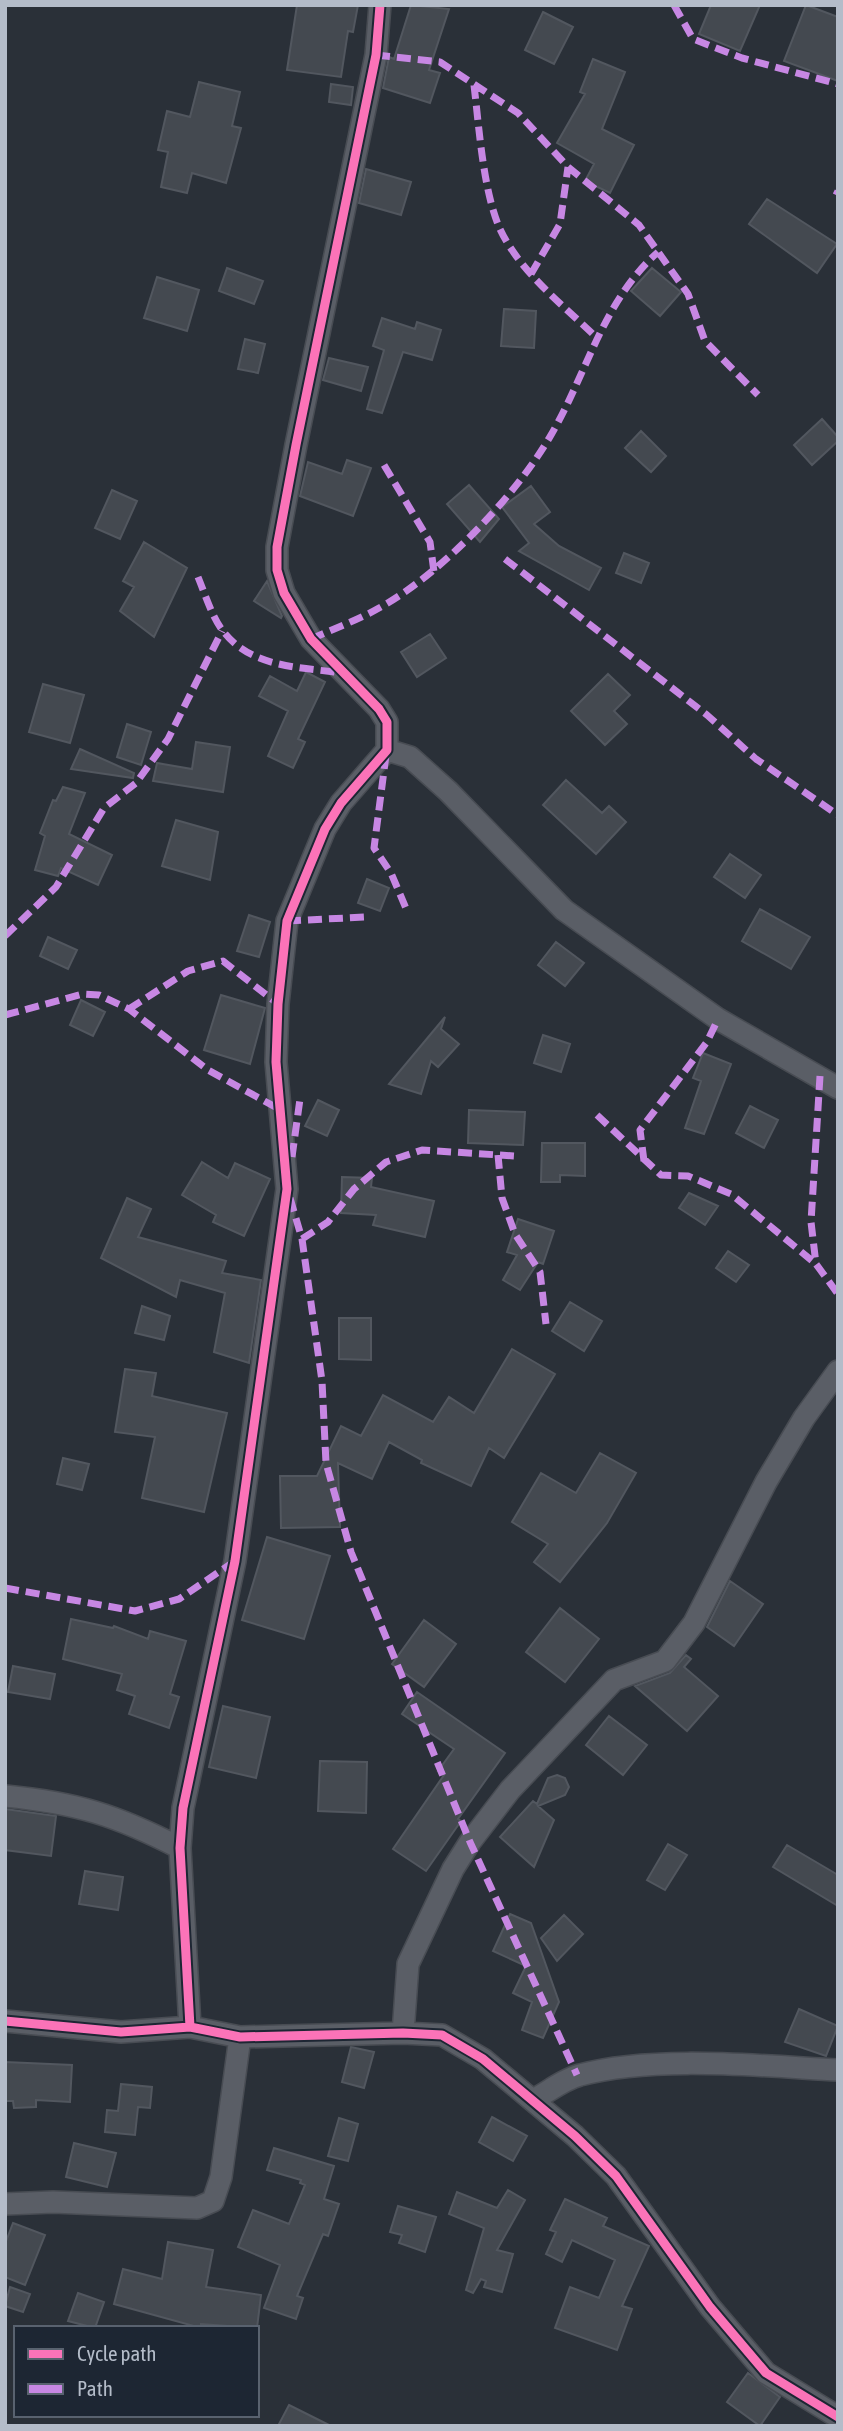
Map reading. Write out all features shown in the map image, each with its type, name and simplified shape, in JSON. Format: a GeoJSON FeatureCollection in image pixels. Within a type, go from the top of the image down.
{"type":"FeatureCollection","features":[{"type":"Feature","properties":{"kind":"street"},"geometry":{"type":"LineString","coordinates":[[190,2027],[180,1848],[189,1770],[235,1561],[287,1189],[276,1062],[278,1004],[287,921],[325,829],[341,803],[387,750],[387,722],[379,709],[311,639],[284,593],[277,570],[277,547],[293,456],[376,55],[380,5]]}},
{"type":"Feature","properties":{"kind":"street"},"geometry":{"type":"LineString","coordinates":[[387,750],[410,757],[564,910],[718,1019],[838,1088]]}},
{"type":"Feature","properties":{"kind":"street"},"geometry":{"type":"LineString","coordinates":[[403,2033],[408,1964],[453,1869],[470,1842],[510,1790],[614,1680],[665,1661],[694,1623],[766,1482],[804,1418],[838,1371]]}},
{"type":"Feature","properties":{"kind":"street"},"geometry":{"type":"LineString","coordinates":[[5,1796],[85,1807],[128,1821],[180,1848]]}},
{"type":"Feature","properties":{"kind":"street"},"geometry":{"type":"LineString","coordinates":[[5,2021],[121,2032],[190,2027],[240,2037],[403,2033],[442,2035],[462,2046],[533,2100],[616,2176],[710,2307],[765,2373],[838,2417]]}},
{"type":"Feature","properties":{"kind":"street"},"geometry":{"type":"LineString","coordinates":[[5,2204],[53,2202],[197,2208],[213,2201],[221,2177],[240,2037]]}},
{"type":"Feature","properties":{"kind":"street"},"geometry":{"type":"LineString","coordinates":[[533,2100],[577,2075],[606,2070],[735,2064],[838,2070]]}},
{"type":"Feature","properties":{"kind":"building"},"geometry":{"type":"Polygon","coordinates":[[[297,5],[358,5],[353,32],[348,31],[341,77],[287,70],[297,5]]]}},
{"type":"Feature","properties":{"kind":"building"},"geometry":{"type":"Polygon","coordinates":[[[411,5],[449,9],[429,70],[440,73],[430,103],[383,88],[389,57],[394,59],[411,5]]]}},
{"type":"Feature","properties":{"kind":"building"},"geometry":{"type":"Polygon","coordinates":[[[711,5],[760,5],[740,51],[699,34],[711,5]]]}},
{"type":"Feature","properties":{"kind":"building"},"geometry":{"type":"Polygon","coordinates":[[[806,5],[838,17],[838,81],[784,61],[806,5]]]}},
{"type":"Feature","properties":{"kind":"building"},"geometry":{"type":"Polygon","coordinates":[[[543,12],[573,27],[554,64],[525,50],[543,12]]]}},
{"type":"Feature","properties":{"kind":"building"},"geometry":{"type":"Polygon","coordinates":[[[593,59],[625,72],[602,129],[634,145],[610,193],[585,181],[594,164],[557,143],[585,94],[580,92],[593,59]]]}},
{"type":"Feature","properties":{"kind":"building"},"geometry":{"type":"Polygon","coordinates":[[[199,82],[240,92],[232,126],[241,128],[226,183],[192,173],[187,193],[161,187],[168,152],[158,150],[167,111],[190,117],[199,82]]]}},
{"type":"Feature","properties":{"kind":"building"},"geometry":{"type":"Polygon","coordinates":[[[331,84],[353,87],[351,105],[329,102],[331,84]]]}},
{"type":"Feature","properties":{"kind":"building"},"geometry":{"type":"Polygon","coordinates":[[[366,169],[411,182],[401,215],[359,203],[366,169]]]}},
{"type":"Feature","properties":{"kind":"building"},"geometry":{"type":"Polygon","coordinates":[[[767,199],[837,244],[817,273],[749,224],[767,199]]]}},
{"type":"Feature","properties":{"kind":"building"},"geometry":{"type":"Polygon","coordinates":[[[227,268],[263,281],[254,304],[219,291],[227,268]]]}},
{"type":"Feature","properties":{"kind":"building"},"geometry":{"type":"Polygon","coordinates":[[[652,268],[681,292],[660,316],[631,291],[652,268]]]}},
{"type":"Feature","properties":{"kind":"building"},"geometry":{"type":"Polygon","coordinates":[[[157,277],[199,290],[187,331],[144,318],[157,277]]]}},
{"type":"Feature","properties":{"kind":"building"},"geometry":{"type":"Polygon","coordinates":[[[504,309],[536,311],[534,348],[501,346],[504,309]]]}},
{"type":"Feature","properties":{"kind":"building"},"geometry":{"type":"Polygon","coordinates":[[[382,318],[415,329],[417,322],[441,330],[432,360],[403,352],[382,413],[367,409],[384,350],[373,346],[382,318]]]}},
{"type":"Feature","properties":{"kind":"building"},"geometry":{"type":"Polygon","coordinates":[[[245,339],[265,344],[258,373],[238,369],[245,339]]]}},
{"type":"Feature","properties":{"kind":"building"},"geometry":{"type":"Polygon","coordinates":[[[329,358],[368,367],[361,391],[323,380],[329,358]]]}},
{"type":"Feature","properties":{"kind":"building"},"geometry":{"type":"Polygon","coordinates":[[[822,419],[838,437],[838,441],[812,465],[794,445],[822,419]]]}},
{"type":"Feature","properties":{"kind":"building"},"geometry":{"type":"Polygon","coordinates":[[[641,431],[666,456],[651,472],[625,448],[641,431]]]}},
{"type":"Feature","properties":{"kind":"building"},"geometry":{"type":"Polygon","coordinates":[[[347,460],[371,468],[353,516],[300,496],[308,462],[342,474],[347,460]]]}},
{"type":"Feature","properties":{"kind":"building"},"geometry":{"type":"Polygon","coordinates":[[[469,485],[499,519],[480,542],[447,504],[469,485]]]}},
{"type":"Feature","properties":{"kind":"building"},"geometry":{"type":"Polygon","coordinates":[[[531,486],[550,512],[534,524],[559,546],[601,568],[589,590],[519,551],[529,543],[502,507],[531,486]]]}},
{"type":"Feature","properties":{"kind":"building"},"geometry":{"type":"Polygon","coordinates":[[[112,490],[137,501],[120,539],[95,528],[112,490]]]}},
{"type":"Feature","properties":{"kind":"building"},"geometry":{"type":"Polygon","coordinates":[[[144,542],[187,568],[154,637],[120,611],[134,587],[123,581],[144,542]]]}},
{"type":"Feature","properties":{"kind":"building"},"geometry":{"type":"Polygon","coordinates":[[[624,553],[649,563],[641,583],[616,573],[624,553]]]}},
{"type":"Feature","properties":{"kind":"building"},"geometry":{"type":"Polygon","coordinates":[[[267,581],[282,616],[281,618],[254,601],[267,581]]]}},
{"type":"Feature","properties":{"kind":"building"},"geometry":{"type":"Polygon","coordinates":[[[430,634],[446,658],[417,677],[401,652],[430,634]]]}},
{"type":"Feature","properties":{"kind":"building"},"geometry":{"type":"Polygon","coordinates":[[[306,672],[325,682],[298,739],[305,742],[293,768],[268,756],[288,711],[259,696],[270,676],[297,691],[306,672]]]}},
{"type":"Feature","properties":{"kind":"building"},"geometry":{"type":"Polygon","coordinates":[[[608,674],[630,695],[614,711],[627,724],[605,745],[571,711],[608,674]]]}},
{"type":"Feature","properties":{"kind":"building"},"geometry":{"type":"Polygon","coordinates":[[[43,684],[84,695],[70,743],[29,732],[43,684]]]}},
{"type":"Feature","properties":{"kind":"building"},"geometry":{"type":"Polygon","coordinates":[[[127,724],[151,732],[141,765],[117,757],[127,724]]]}},
{"type":"Feature","properties":{"kind":"building"},"geometry":{"type":"Polygon","coordinates":[[[196,742],[230,747],[223,792],[153,781],[157,763],[192,769],[196,742]]]}},
{"type":"Feature","properties":{"kind":"building"},"geometry":{"type":"Polygon","coordinates":[[[80,749],[134,773],[133,778],[71,769],[80,749]]]}},
{"type":"Feature","properties":{"kind":"building"},"geometry":{"type":"Polygon","coordinates":[[[566,780],[602,813],[609,806],[626,822],[596,854],[543,805],[566,780]]]}},
{"type":"Feature","properties":{"kind":"building"},"geometry":{"type":"Polygon","coordinates":[[[63,787],[85,793],[69,834],[112,855],[98,885],[61,868],[58,876],[35,870],[45,836],[40,833],[53,800],[56,801],[63,787]]]}},
{"type":"Feature","properties":{"kind":"building"},"geometry":{"type":"Polygon","coordinates":[[[176,820],[218,832],[210,880],[162,866],[176,820]]]}},
{"type":"Feature","properties":{"kind":"building"},"geometry":{"type":"Polygon","coordinates":[[[730,854],[761,875],[745,898],[714,877],[730,854]]]}},
{"type":"Feature","properties":{"kind":"building"},"geometry":{"type":"Polygon","coordinates":[[[367,879],[389,888],[380,911],[358,903],[367,879]]]}},
{"type":"Feature","properties":{"kind":"building"},"geometry":{"type":"Polygon","coordinates":[[[760,909],[810,937],[791,969],[742,941],[760,909]]]}},
{"type":"Feature","properties":{"kind":"building"},"geometry":{"type":"Polygon","coordinates":[[[249,915],[270,922],[259,957],[237,951],[249,915]]]}},
{"type":"Feature","properties":{"kind":"building"},"geometry":{"type":"Polygon","coordinates":[[[48,937],[77,950],[68,969],[40,956],[48,937]]]}},
{"type":"Feature","properties":{"kind":"building"},"geometry":{"type":"Polygon","coordinates":[[[556,942],[584,963],[565,986],[538,965],[556,942]]]}},
{"type":"Feature","properties":{"kind":"building"},"geometry":{"type":"Polygon","coordinates":[[[221,995],[265,1008],[250,1064],[204,1050],[221,995]]]}},
{"type":"Feature","properties":{"kind":"building"},"geometry":{"type":"Polygon","coordinates":[[[81,1000],[105,1012],[93,1036],[70,1025],[81,1000]]]}},
{"type":"Feature","properties":{"kind":"building"},"geometry":{"type":"Polygon","coordinates":[[[445,1017],[441,1029],[459,1044],[438,1067],[431,1061],[421,1094],[389,1084],[445,1017]]]}},
{"type":"Feature","properties":{"kind":"building"},"geometry":{"type":"Polygon","coordinates":[[[543,1035],[570,1044],[561,1072],[534,1063],[543,1035]]]}},
{"type":"Feature","properties":{"kind":"building"},"geometry":{"type":"Polygon","coordinates":[[[703,1053],[731,1064],[704,1134],[685,1128],[701,1081],[693,1078],[703,1053]]]}},
{"type":"Feature","properties":{"kind":"building"},"geometry":{"type":"Polygon","coordinates":[[[318,1100],[339,1110],[327,1136],[305,1126],[318,1100]]]}},
{"type":"Feature","properties":{"kind":"building"},"geometry":{"type":"Polygon","coordinates":[[[750,1106],[778,1120],[764,1148],[736,1133],[750,1106]]]}},
{"type":"Feature","properties":{"kind":"building"},"geometry":{"type":"Polygon","coordinates":[[[469,1110],[525,1112],[523,1145],[468,1143],[469,1110]]]}},
{"type":"Feature","properties":{"kind":"building"},"geometry":{"type":"Polygon","coordinates":[[[542,1143],[585,1143],[585,1176],[560,1175],[560,1182],[541,1182],[542,1143]]]}},
{"type":"Feature","properties":{"kind":"building"},"geometry":{"type":"Polygon","coordinates":[[[202,1162],[228,1178],[235,1163],[270,1179],[244,1236],[213,1222],[216,1215],[182,1195],[202,1162]]]}},
{"type":"Feature","properties":{"kind":"building"},"geometry":{"type":"Polygon","coordinates":[[[342,1177],[372,1178],[371,1187],[434,1201],[425,1237],[373,1225],[376,1215],[341,1213],[342,1177]]]}},
{"type":"Feature","properties":{"kind":"building"},"geometry":{"type":"Polygon","coordinates":[[[689,1193],[718,1206],[705,1225],[679,1208],[689,1193]]]}},
{"type":"Feature","properties":{"kind":"building"},"geometry":{"type":"Polygon","coordinates":[[[127,1198],[151,1209],[138,1237],[226,1261],[222,1273],[261,1280],[249,1363],[214,1352],[225,1293],[180,1280],[176,1297],[101,1258],[127,1198]]]}},
{"type":"Feature","properties":{"kind":"building"},"geometry":{"type":"Polygon","coordinates":[[[518,1219],[554,1231],[543,1264],[538,1262],[520,1290],[503,1280],[517,1255],[507,1252],[518,1219]]]}},
{"type":"Feature","properties":{"kind":"building"},"geometry":{"type":"Polygon","coordinates":[[[728,1251],[749,1265],[736,1282],[716,1268],[728,1251]]]}},
{"type":"Feature","properties":{"kind":"building"},"geometry":{"type":"Polygon","coordinates":[[[570,1302],[602,1321],[584,1351],[552,1331],[570,1302]]]}},
{"type":"Feature","properties":{"kind":"building"},"geometry":{"type":"Polygon","coordinates":[[[142,1306],[170,1316],[164,1340],[135,1333],[142,1306]]]}},
{"type":"Feature","properties":{"kind":"building"},"geometry":{"type":"Polygon","coordinates":[[[339,1318],[371,1318],[371,1360],[339,1359],[339,1318]]]}},
{"type":"Feature","properties":{"kind":"building"},"geometry":{"type":"Polygon","coordinates":[[[512,1349],[555,1374],[504,1458],[489,1448],[471,1486],[421,1463],[422,1460],[389,1442],[372,1479],[338,1463],[340,1527],[281,1528],[280,1476],[317,1476],[341,1426],[361,1436],[383,1395],[433,1422],[449,1397],[474,1413],[512,1349]]]}},
{"type":"Feature","properties":{"kind":"building"},"geometry":{"type":"Polygon","coordinates":[[[125,1369],[156,1373],[152,1396],[227,1413],[204,1512],[142,1498],[155,1437],[115,1432],[125,1369]]]}},
{"type":"Feature","properties":{"kind":"building"},"geometry":{"type":"Polygon","coordinates":[[[600,1453],[636,1473],[607,1523],[560,1582],[534,1562],[548,1544],[512,1522],[541,1473],[576,1493],[600,1453]]]}},
{"type":"Feature","properties":{"kind":"building"},"geometry":{"type":"Polygon","coordinates":[[[63,1458],[89,1464],[82,1490],[57,1484],[63,1458]]]}},
{"type":"Feature","properties":{"kind":"building"},"geometry":{"type":"Polygon","coordinates":[[[267,1537],[330,1556],[304,1639],[242,1620],[267,1537]]]}},
{"type":"Feature","properties":{"kind":"building"},"geometry":{"type":"Polygon","coordinates":[[[730,1581],[763,1604],[734,1646],[707,1627],[730,1581]]]}},
{"type":"Feature","properties":{"kind":"building"},"geometry":{"type":"Polygon","coordinates":[[[560,1608],[599,1639],[565,1682],[526,1652],[560,1608]]]}},
{"type":"Feature","properties":{"kind":"building"},"geometry":{"type":"Polygon","coordinates":[[[71,1619],[113,1628],[114,1626],[148,1639],[150,1631],[186,1641],[170,1694],[179,1697],[169,1728],[129,1714],[135,1696],[117,1690],[122,1674],[63,1659],[71,1619]]]}},
{"type":"Feature","properties":{"kind":"building"},"geometry":{"type":"Polygon","coordinates":[[[424,1620],[456,1644],[424,1687],[392,1664],[424,1620]]]}},
{"type":"Feature","properties":{"kind":"building"},"geometry":{"type":"Polygon","coordinates":[[[686,1655],[691,1659],[684,1667],[718,1696],[687,1731],[635,1686],[670,1673],[686,1655]]]}},
{"type":"Feature","properties":{"kind":"building"},"geometry":{"type":"Polygon","coordinates":[[[13,1666],[55,1674],[50,1699],[8,1692],[13,1666]]]}},
{"type":"Feature","properties":{"kind":"building"},"geometry":{"type":"Polygon","coordinates":[[[417,1692],[505,1753],[458,1819],[461,1821],[426,1871],[393,1849],[444,1775],[438,1771],[454,1749],[402,1714],[417,1692]]]}},
{"type":"Feature","properties":{"kind":"building"},"geometry":{"type":"Polygon","coordinates":[[[223,1706],[270,1717],[256,1778],[209,1767],[223,1706]]]}},
{"type":"Feature","properties":{"kind":"building"},"geometry":{"type":"Polygon","coordinates":[[[609,1716],[647,1745],[623,1775],[586,1745],[609,1716]]]}},
{"type":"Feature","properties":{"kind":"building"},"geometry":{"type":"Polygon","coordinates":[[[320,1761],[367,1762],[366,1813],[318,1811],[320,1761]]]}},
{"type":"Feature","properties":{"kind":"building"},"geometry":{"type":"Polygon","coordinates":[[[557,1775],[565,1778],[569,1787],[565,1795],[538,1806],[554,1820],[534,1867],[500,1837],[533,1801],[537,1804],[548,1778],[557,1775]]]}},
{"type":"Feature","properties":{"kind":"building"},"geometry":{"type":"Polygon","coordinates":[[[5,1809],[56,1816],[51,1856],[5,1850],[5,1809]]]}},
{"type":"Feature","properties":{"kind":"building"},"geometry":{"type":"Polygon","coordinates":[[[668,1844],[687,1855],[665,1890],[647,1880],[668,1844]]]}},
{"type":"Feature","properties":{"kind":"building"},"geometry":{"type":"Polygon","coordinates":[[[787,1845],[838,1875],[838,1906],[773,1867],[787,1845]]]}},
{"type":"Feature","properties":{"kind":"building"},"geometry":{"type":"Polygon","coordinates":[[[85,1871],[123,1877],[118,1910],[79,1904],[85,1871]]]}},
{"type":"Feature","properties":{"kind":"building"},"geometry":{"type":"Polygon","coordinates":[[[510,1914],[531,1923],[559,2002],[543,2038],[522,2030],[532,2002],[513,1993],[526,1966],[493,1951],[510,1914]]]}},
{"type":"Feature","properties":{"kind":"building"},"geometry":{"type":"Polygon","coordinates":[[[564,1915],[583,1934],[557,1961],[541,1938],[564,1915]]]}},
{"type":"Feature","properties":{"kind":"building"},"geometry":{"type":"Polygon","coordinates":[[[799,2009],[838,2026],[826,2056],[785,2042],[799,2009]]]}},
{"type":"Feature","properties":{"kind":"building"},"geometry":{"type":"Polygon","coordinates":[[[351,2047],[374,2052],[364,2088],[342,2082],[351,2047]]]}},
{"type":"Feature","properties":{"kind":"building"},"geometry":{"type":"Polygon","coordinates":[[[5,2062],[72,2065],[70,2102],[36,2100],[36,2107],[14,2108],[13,2101],[5,2101],[5,2062]]]}},
{"type":"Feature","properties":{"kind":"building"},"geometry":{"type":"Polygon","coordinates":[[[121,2084],[152,2087],[150,2108],[138,2107],[135,2135],[105,2132],[107,2110],[118,2111],[121,2084]]]}},
{"type":"Feature","properties":{"kind":"building"},"geometry":{"type":"Polygon","coordinates":[[[492,2117],[527,2136],[513,2161],[479,2142],[492,2117]]]}},
{"type":"Feature","properties":{"kind":"building"},"geometry":{"type":"Polygon","coordinates":[[[339,2118],[358,2124],[348,2161],[328,2156],[339,2118]]]}},
{"type":"Feature","properties":{"kind":"building"},"geometry":{"type":"Polygon","coordinates":[[[74,2143],[116,2153],[107,2187],[66,2177],[74,2143]]]}},
{"type":"Feature","properties":{"kind":"building"},"geometry":{"type":"Polygon","coordinates":[[[274,2148],[334,2166],[324,2199],[339,2204],[328,2236],[323,2234],[297,2296],[303,2298],[296,2319],[264,2308],[280,2265],[238,2247],[253,2210],[289,2224],[305,2185],[300,2183],[301,2180],[267,2170],[274,2148]]]}},
{"type":"Feature","properties":{"kind":"building"},"geometry":{"type":"Polygon","coordinates":[[[508,2190],[525,2200],[497,2250],[513,2254],[502,2292],[484,2287],[486,2281],[481,2279],[473,2293],[466,2290],[484,2228],[449,2214],[457,2192],[497,2208],[508,2190]]]}},
{"type":"Feature","properties":{"kind":"building"},"geometry":{"type":"Polygon","coordinates":[[[565,2199],[607,2218],[603,2226],[649,2246],[622,2306],[632,2309],[617,2350],[555,2328],[570,2287],[599,2298],[615,2260],[572,2240],[562,2262],[546,2254],[556,2232],[550,2230],[565,2199]]]}},
{"type":"Feature","properties":{"kind":"building"},"geometry":{"type":"Polygon","coordinates":[[[398,2206],[436,2217],[425,2252],[399,2243],[402,2235],[390,2232],[398,2206]]]}},
{"type":"Feature","properties":{"kind":"building"},"geometry":{"type":"Polygon","coordinates":[[[13,2223],[45,2235],[25,2285],[5,2277],[5,2244],[13,2223]]]}},
{"type":"Feature","properties":{"kind":"building"},"geometry":{"type":"Polygon","coordinates":[[[168,2242],[213,2250],[206,2287],[261,2295],[257,2326],[194,2326],[114,2304],[123,2269],[162,2279],[168,2242]]]}},
{"type":"Feature","properties":{"kind":"building"},"geometry":{"type":"Polygon","coordinates":[[[10,2287],[30,2294],[23,2312],[5,2306],[10,2287]]]}},
{"type":"Feature","properties":{"kind":"building"},"geometry":{"type":"Polygon","coordinates":[[[78,2293],[104,2302],[96,2326],[68,2321],[78,2293]]]}},
{"type":"Feature","properties":{"kind":"building"},"geometry":{"type":"Polygon","coordinates":[[[748,2373],[780,2397],[760,2426],[727,2402],[748,2373]]]}},
{"type":"Feature","properties":{"kind":"building"},"geometry":{"type":"Polygon","coordinates":[[[289,2405],[331,2426],[278,2426],[289,2405]]]}},
{"type":"Feature","properties":{"kind":"marked path"},"geometry":{"type":"LineString","coordinates":[[674,5],[693,39],[742,58],[838,84]]}},
{"type":"Feature","properties":{"kind":"marked path"},"geometry":{"type":"LineString","coordinates":[[376,55],[440,62],[518,113],[568,167],[639,225],[688,294],[705,341],[758,395]]}},
{"type":"Feature","properties":{"kind":"marked path"},"geometry":{"type":"LineString","coordinates":[[474,85],[489,196],[500,229],[531,274],[597,338]]}},
{"type":"Feature","properties":{"kind":"marked path"},"geometry":{"type":"LineString","coordinates":[[531,274],[560,224],[568,167]]}},
{"type":"Feature","properties":{"kind":"marked path"},"geometry":{"type":"LineString","coordinates":[[836,195],[838,191]]}},
{"type":"Feature","properties":{"kind":"marked path"},"geometry":{"type":"LineString","coordinates":[[311,639],[371,612],[402,594],[451,555],[497,508],[536,459],[551,435],[609,315],[639,271],[658,252]]}},
{"type":"Feature","properties":{"kind":"marked path"},"geometry":{"type":"LineString","coordinates":[[384,465],[430,542],[434,572]]}},
{"type":"Feature","properties":{"kind":"marked path"},"geometry":{"type":"LineString","coordinates":[[505,559],[707,715],[756,759],[838,815]]}},
{"type":"Feature","properties":{"kind":"marked path"},"geometry":{"type":"LineString","coordinates":[[198,577],[219,625],[234,643],[247,652],[277,664],[342,673]]}},
{"type":"Feature","properties":{"kind":"marked path"},"geometry":{"type":"LineString","coordinates":[[5,936],[56,887],[104,808],[136,783],[168,739],[222,631]]}},
{"type":"Feature","properties":{"kind":"marked path"},"geometry":{"type":"LineString","coordinates":[[386,755],[374,848],[391,873],[408,913]]}},
{"type":"Feature","properties":{"kind":"marked path"},"geometry":{"type":"LineString","coordinates":[[287,921],[365,917]]}},
{"type":"Feature","properties":{"kind":"marked path"},"geometry":{"type":"LineString","coordinates":[[129,1009],[188,971],[223,961],[278,1004]]}},
{"type":"Feature","properties":{"kind":"marked path"},"geometry":{"type":"LineString","coordinates":[[5,1015],[83,994],[99,995],[129,1009],[208,1070],[279,1109]]}},
{"type":"Feature","properties":{"kind":"marked path"},"geometry":{"type":"LineString","coordinates":[[644,1161],[640,1130],[707,1042],[718,1019]]}},
{"type":"Feature","properties":{"kind":"marked path"},"geometry":{"type":"LineString","coordinates":[[820,1076],[811,1222],[816,1264],[838,1294]]}},
{"type":"Feature","properties":{"kind":"marked path"},"geometry":{"type":"LineString","coordinates":[[292,1157],[300,1099]]}},
{"type":"Feature","properties":{"kind":"marked path"},"geometry":{"type":"LineString","coordinates":[[597,1115],[661,1175],[688,1176],[731,1194],[816,1264]]}},
{"type":"Feature","properties":{"kind":"marked path"},"geometry":{"type":"LineString","coordinates":[[302,1239],[328,1222],[354,1189],[386,1162],[422,1150],[514,1156]]}},
{"type":"Feature","properties":{"kind":"marked path"},"geometry":{"type":"LineString","coordinates":[[498,1155],[502,1198],[515,1234],[540,1272],[546,1324]]}},
{"type":"Feature","properties":{"kind":"marked path"},"geometry":{"type":"LineString","coordinates":[[290,1198],[302,1239],[322,1381],[326,1463],[351,1552],[470,1842],[577,2075]]}},
{"type":"Feature","properties":{"kind":"marked path"},"geometry":{"type":"LineString","coordinates":[[5,1588],[135,1611],[179,1599],[235,1561]]}},
{"type":"Feature","properties":{"kind":"cycle path"},"geometry":{"type":"LineString","coordinates":[[190,2027],[180,1848],[183,1808],[235,1561],[287,1189],[276,1062],[278,1004],[287,921],[325,829],[341,803],[387,750],[387,722],[379,709],[311,639],[284,593],[277,570],[277,547],[296,445],[376,55],[380,5]]}},
{"type":"Feature","properties":{"kind":"cycle path"},"geometry":{"type":"LineString","coordinates":[[5,2021],[121,2032],[190,2027],[240,2037],[403,2033],[442,2035],[483,2059],[575,2136],[616,2176],[710,2307],[766,2373],[838,2417]]}}]}
